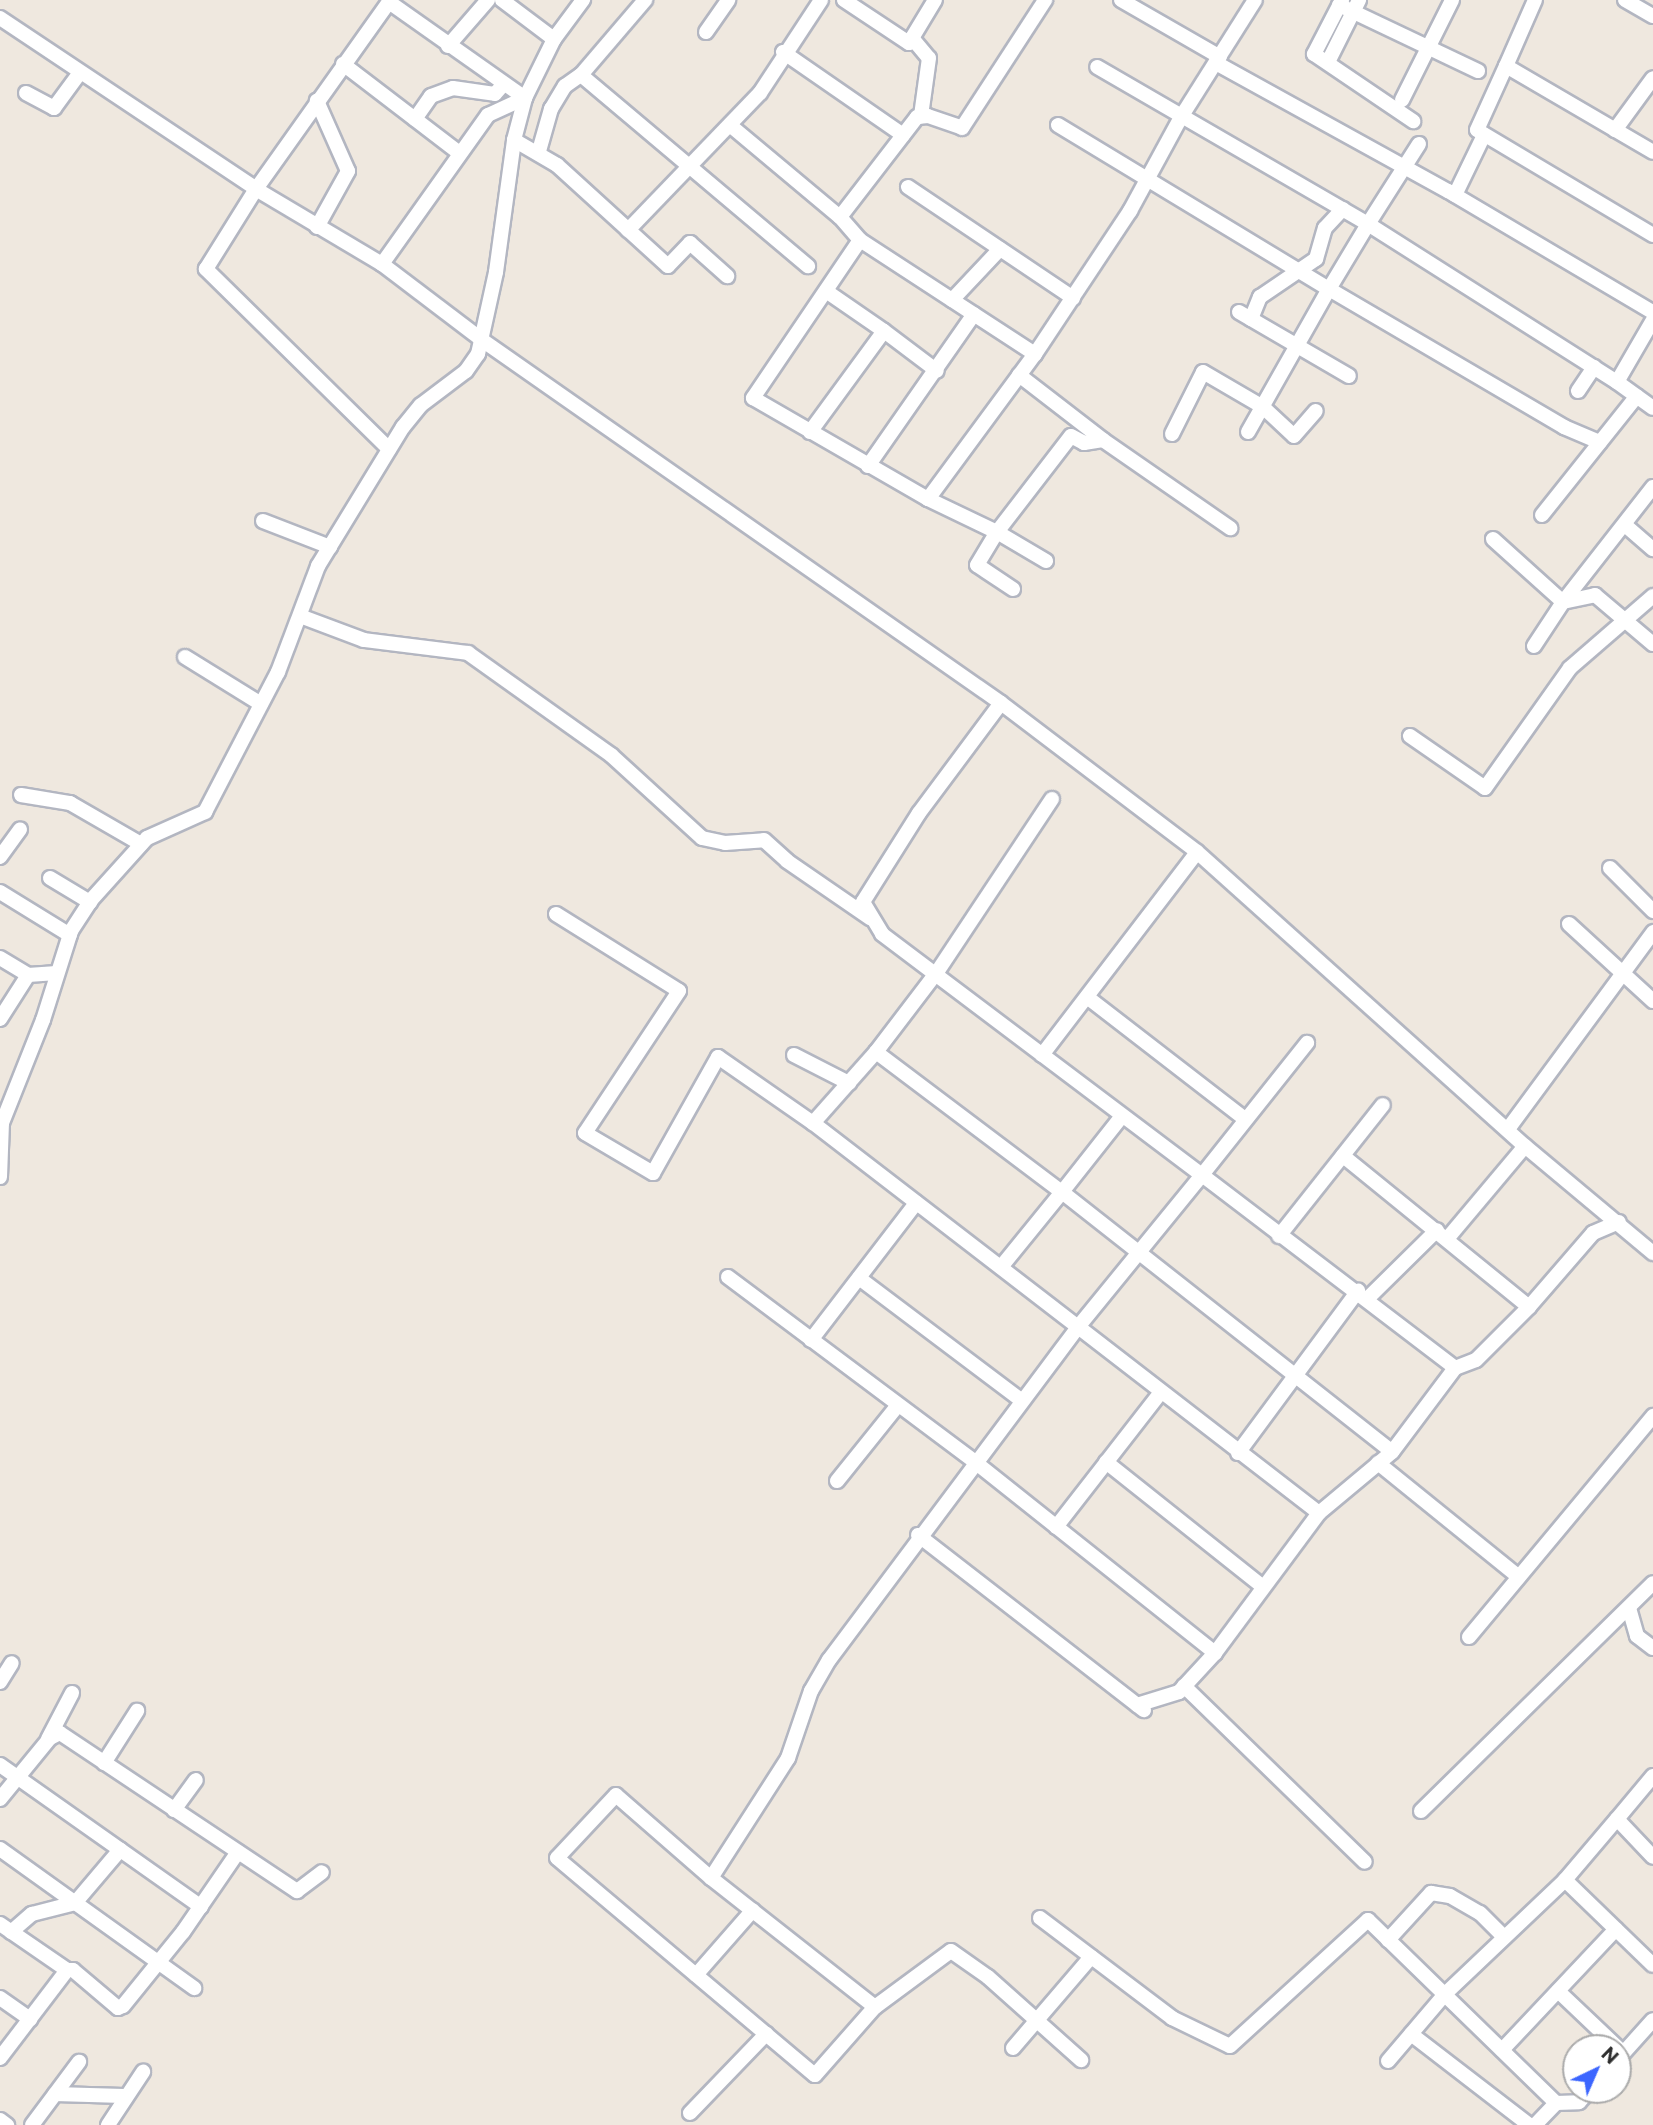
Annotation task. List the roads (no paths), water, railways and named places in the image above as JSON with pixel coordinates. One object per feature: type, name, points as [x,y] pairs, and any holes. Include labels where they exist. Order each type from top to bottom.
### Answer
[{"type":"street","points":[[448,46],[488,0]]},
{"type":"street","points":[[502,0],[554,39]]},
{"type":"street","points":[[0,1177],[1,1122],[70,935],[90,902],[141,844],[205,812],[261,704],[330,547],[389,449],[421,405],[466,371],[482,340],[496,272],[514,139],[525,98],[554,39],[583,0]]},
{"type":"street","points":[[539,150],[551,109],[565,86],[581,75],[645,0]]},
{"type":"street","points":[[706,32],[728,0]]},
{"type":"street","points":[[628,230],[760,93],[783,52],[821,0]]},
{"type":"street","points":[[844,0],[909,43],[935,0]]},
{"type":"street","points":[[921,116],[962,128],[1045,0]]},
{"type":"street","points":[[1121,0],[1218,60],[1653,312]]},
{"type":"street","points":[[928,499],[1073,298],[1147,181],[1181,117],[1255,0]]},
{"type":"street","points":[[1402,100],[1452,0]]},
{"type":"street","points":[[1535,0],[1477,130],[1653,235]]},
{"type":"street","points":[[1625,0],[1653,16]]},
{"type":"street","points":[[389,449],[206,269],[256,189],[389,2],[502,86],[525,98]]},
{"type":"street","points":[[1413,121],[1314,54],[1341,2],[1356,6],[1478,72]]},
{"type":"street","points":[[1329,60],[1356,6]]},
{"type":"street","points":[[0,18],[79,74],[256,189],[382,264],[482,340],[1001,703],[1197,852],[1525,1146],[1653,1253]]},
{"type":"street","points":[[840,217],[903,135],[921,116],[929,58],[912,38]]},
{"type":"street","points":[[783,52],[903,135]]},
{"type":"street","points":[[343,64],[458,152]]},
{"type":"street","points":[[1506,66],[1653,152]]},
{"type":"street","points":[[1097,67],[1368,224],[1594,367],[1653,408]]},
{"type":"street","points":[[26,93],[54,108],[79,74]]},
{"type":"street","points":[[581,75],[808,267]]},
{"type":"street","points":[[1615,130],[1653,78]]},
{"type":"street","points":[[415,119],[431,96],[453,88],[495,94],[502,86]]},
{"type":"street","points":[[382,264],[458,152],[488,115],[525,98]]},
{"type":"street","points":[[317,101],[348,171],[317,227]]},
{"type":"street","points":[[1058,125],[1296,270],[1564,427],[1601,442]]},
{"type":"street","points":[[731,126],[840,217],[860,240],[1035,354]]},
{"type":"street","points":[[1455,195],[1483,135]]},
{"type":"street","points":[[514,139],[539,150],[668,266],[690,243],[727,276]]},
{"type":"street","points":[[1248,432],[1329,289],[1419,144]]},
{"type":"street","points":[[908,187],[1073,298]]},
{"type":"street","points":[[1343,209],[1325,228],[1317,259],[1296,270],[1260,297],[1245,315],[1349,376]]},
{"type":"street","points":[[860,240],[753,398],[868,466],[928,499],[998,532],[1046,561]]},
{"type":"street","points":[[952,300],[1000,249]]},
{"type":"street","points":[[826,290],[937,371]]},
{"type":"street","points":[[868,466],[937,371],[974,314]]},
{"type":"street","points":[[1617,382],[1653,320]]},
{"type":"street","points":[[810,432],[884,331]]},
{"type":"street","points":[[1578,391],[1594,367]]},
{"type":"street","points":[[1172,434],[1203,372],[1263,407],[1294,436],[1316,411]]},
{"type":"street","points":[[1019,375],[1104,440],[1230,528]]},
{"type":"street","points":[[1542,515],[1637,396]]},
{"type":"street","points":[[1013,589],[977,565],[998,532],[1071,436],[1084,443],[1104,440]]},
{"type":"street","points":[[1534,646],[1563,602],[1653,487]]},
{"type":"street","points":[[262,521],[330,547]]},
{"type":"street","points":[[1625,525],[1653,549]]},
{"type":"street","points":[[1493,539],[1563,602]]},
{"type":"street","points":[[1563,602],[1594,595],[1653,645]]},
{"type":"street","points":[[1410,736],[1485,788],[1570,668],[1653,596]]},
{"type":"street","points":[[300,615],[364,640],[468,653],[611,755],[702,838],[725,843],[764,840],[787,861],[874,921]]},
{"type":"street","points":[[185,657],[261,704]]},
{"type":"street","points":[[1001,703],[919,813],[863,902],[882,934],[937,972],[1042,1055],[1279,1236],[1363,1295],[1455,1368]]},
{"type":"street","points":[[21,795],[70,803],[141,844]]},
{"type":"street","points":[[813,1124],[876,1052],[937,972],[1052,799]]},
{"type":"street","points":[[0,857],[20,829]]},
{"type":"street","points":[[1042,1055],[1197,852]]},
{"type":"street","points":[[1610,868],[1653,911]]},
{"type":"street","points":[[50,878],[90,902]]},
{"type":"street","points":[[0,892],[70,935]]},
{"type":"street","points":[[556,914],[679,991],[585,1133],[653,1173],[718,1057],[813,1124],[1319,1513]]},
{"type":"street","points":[[1569,924],[1653,1001]]},
{"type":"street","points":[[1508,1129],[1653,932]]},
{"type":"street","points":[[0,957],[28,975],[57,973]]},
{"type":"street","points":[[0,1019],[28,975]]},
{"type":"street","points":[[1087,997],[1245,1119]]},
{"type":"street","points":[[711,1878],[788,1758],[811,1691],[829,1660],[918,1535],[1078,1327],[1307,1043]]},
{"type":"street","points":[[876,1052],[1140,1252],[1392,1452]]},
{"type":"street","points":[[794,1055],[849,1083]]},
{"type":"street","points":[[1279,1236],[1383,1105]]},
{"type":"street","points":[[1001,1267],[1122,1116]]},
{"type":"street","points":[[1238,1453],[1297,1374],[1363,1295],[1442,1235],[1525,1146]]},
{"type":"street","points":[[1343,1156],[1529,1307]]},
{"type":"street","points":[[811,1340],[916,1203]]},
{"type":"street","points":[[918,1535],[1141,1708],[1184,1686],[1214,1653],[1319,1513],[1392,1452],[1455,1368],[1476,1360],[1529,1307],[1593,1233],[1619,1222]]},
{"type":"street","points":[[728,1278],[975,1462],[1214,1653]]},
{"type":"street","points":[[859,1278],[1022,1401]]},
{"type":"street","points":[[1056,1527],[1161,1392]]},
{"type":"street","points":[[838,1480],[898,1405]]},
{"type":"street","points":[[1469,1637],[1653,1416]]},
{"type":"street","points":[[1106,1462],[1263,1587]]},
{"type":"street","points":[[1378,1463],[1519,1577]]},
{"type":"street","points":[[1421,1811],[1653,1583]]},
{"type":"street","points":[[1629,1608],[1637,1636],[1653,1648]]},
{"type":"street","points":[[0,1682],[12,1663]]},
{"type":"street","points":[[1184,1686],[1365,1862]]},
{"type":"street","points":[[0,1799],[48,1739],[72,1693]]},
{"type":"street","points":[[104,1763],[136,1711]]},
{"type":"street","points":[[48,1739],[60,1733],[298,1891],[322,1872]]},
{"type":"street","points":[[0,1765],[201,1907]]},
{"type":"street","points":[[1388,2061],[1445,1994],[1565,1880],[1653,1776]]},
{"type":"street","points":[[174,1810],[196,1780]]},
{"type":"street","points":[[876,2007],[711,1878],[616,1795],[557,1858],[815,2075],[876,2007],[951,1951],[1038,2019],[1081,2060]]},
{"type":"street","points":[[1616,1819],[1653,1857]]},
{"type":"street","points":[[0,1849],[194,1989]]},
{"type":"street","points":[[120,1850],[75,1903],[32,1914],[6,1928],[67,1970],[73,1970],[121,2007],[201,1907],[238,1852]]},
{"type":"street","points":[[1565,1880],[1653,1965]]},
{"type":"street","points":[[1388,1940],[1431,1893],[1450,1896],[1480,1913],[1504,1937]]},
{"type":"street","points":[[696,1975],[753,1910]]},
{"type":"street","points":[[1040,1918],[1172,2018],[1230,2046],[1368,1920],[1556,2103]]},
{"type":"street","points":[[1502,2050],[1616,1929]]},
{"type":"street","points":[[1013,2048],[1091,1956]]},
{"type":"street","points":[[0,2058],[67,1970]]},
{"type":"street","points":[[1558,1991],[1601,2034]]},
{"type":"street","points":[[0,1998],[30,2019]]},
{"type":"street","points":[[1632,2040],[1653,2020]]},
{"type":"street","points":[[690,2113],[766,2034]]},
{"type":"street","points":[[1411,2034],[1529,2125]]},
{"type":"street","points":[[32,2125],[79,2062]]},
{"type":"street","points":[[108,2125],[124,2096],[143,2072]]},
{"type":"street","points":[[55,2094],[124,2096]]},
{"type":"street","points":[[1535,2125],[1556,2103],[1562,2103]]},
{"type":"street","points":[[0,2120],[7,2125]]}]
